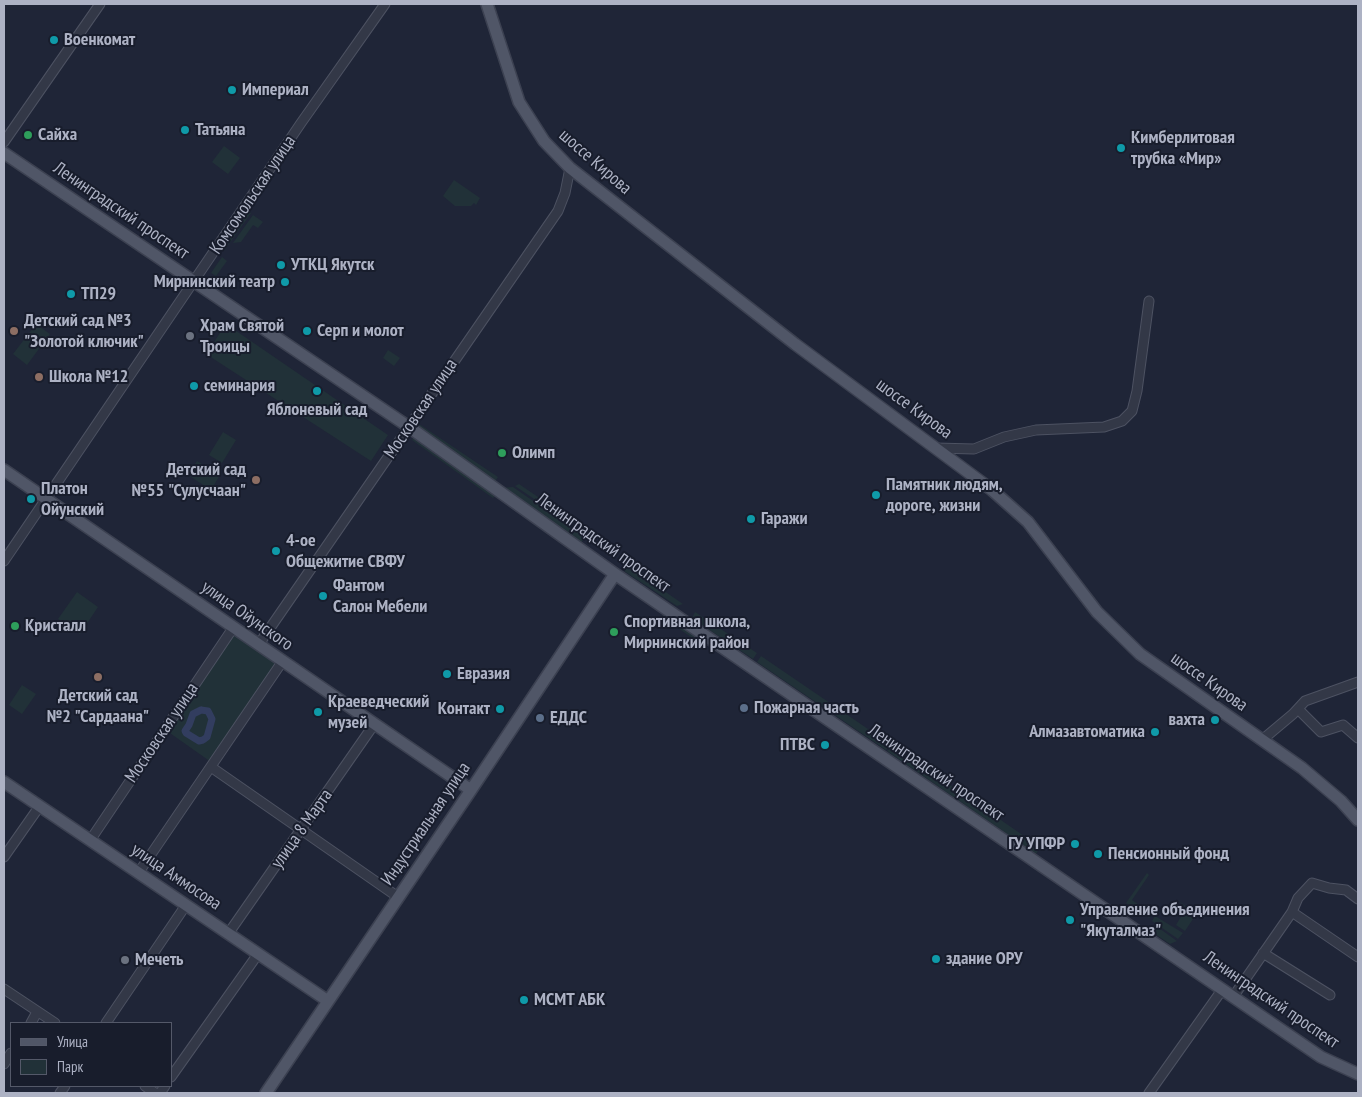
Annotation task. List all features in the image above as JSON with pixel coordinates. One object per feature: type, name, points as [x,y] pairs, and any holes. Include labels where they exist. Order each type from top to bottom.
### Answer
[{"type":"main road","name":"шоссе Кирова","points":[[487,4],[519,102],[544,141],[570,168],[795,344],[978,479],[1017,512],[1038,534],[1097,612],[1140,654],[1314,778],[1341,801],[1358,820]]},
{"type":"main road","name":"Ленинградский проспект","points":[[4,153],[409,427],[615,574],[1232,997],[1321,1057],[1358,1074]]},
{"type":"main road","name":"улица Ойунского","points":[[4,470],[471,790]]},
{"type":"main road","name":"Индустриальная улица","points":[[266,1093],[615,574]]},
{"type":"main road","name":"улица Аммосова","points":[[4,782],[328,1002]]},
{"type":"street","points":[[4,142],[100,4]]},
{"type":"street","name":"Комсомольская улица","points":[[4,561],[301,124],[385,4]]},
{"type":"street","name":"Московская улица","points":[[259,644],[558,211],[565,193],[570,168]]},
{"type":"street","points":[[936,448],[974,449],[1004,437],[1036,430],[1104,427],[1122,421],[1132,411],[1137,391],[1149,301]]},
{"type":"street","name":"Московская улица","points":[[90,839],[233,628]]},
{"type":"street","points":[[139,872],[282,662]]},
{"type":"street","points":[[1262,740],[1305,701],[1358,682]]},
{"type":"street","points":[[1298,709],[1321,732],[1343,725],[1358,738]]},
{"type":"street","name":"улица 8 Марта","points":[[228,934],[375,723]]},
{"type":"street","points":[[211,767],[398,897]]},
{"type":"street","points":[[4,857],[39,807]]},
{"type":"street","points":[[1232,997],[1292,912],[1298,898],[1312,883],[1346,890],[1358,899]]},
{"type":"street","points":[[107,1022],[186,905]]},
{"type":"street","points":[[1292,912],[1358,957]]},
{"type":"street","points":[[1264,953],[1330,995]]},
{"type":"street","points":[[172,1076],[258,954]]},
{"type":"street","points":[[4,989],[53,1022]]},
{"type":"street","points":[[1149,1093],[1222,990]]},
{"type":"street","points":[[31,1022],[37,1012]]},
{"type":"green space","points":[[224,146],[240,158],[228,174],[212,162]]},
{"type":"green space","points":[[454,180],[480,198],[476,205],[474,203],[471,206],[455,206],[443,196]]},
{"type":"green space","points":[[248,212],[251,213],[224,251],[222,249]]},
{"type":"green space","points":[[253,215],[263,222],[258,228],[253,225],[241,242],[233,243]]},
{"type":"green space","points":[[222,257],[227,261],[216,276],[211,273]]},
{"type":"green space","points":[[36,324],[50,334],[27,365],[13,354]]},
{"type":"green space","points":[[226,324],[388,435],[371,461],[206,354]]},
{"type":"green space","points":[[388,350],[400,358],[394,366],[383,358]]},
{"type":"green space","points":[[419,424],[498,477],[494,483],[420,431]]},
{"type":"green space","points":[[223,432],[236,440],[222,463],[209,455]]},
{"type":"green space","points":[[414,437],[496,495],[493,498],[412,440]]},
{"type":"green space","points":[[197,461],[220,475],[211,490],[188,475]]},
{"type":"green space","points":[[519,484],[589,532],[587,535],[515,486]]},
{"type":"green space","points":[[513,487],[585,537],[581,543],[500,488]]},
{"type":"green space","points":[[628,566],[683,604],[677,606],[624,571]]},
{"type":"green space","points":[[77,592],[98,607],[80,634],[58,619]]},
{"type":"green space","points":[[695,612],[757,653],[753,659],[696,621],[693,616]]},
{"type":"green space","points":[[667,614],[702,638],[701,644],[661,616]]},
{"type":"green space","points":[[233,634],[278,665],[211,762],[167,731]]},
{"type":"green space","points":[[761,656],[890,744],[886,750],[757,662]]},
{"type":"green space","points":[[22,685],[36,694],[22,714],[9,705]]},
{"type":"green space","points":[[892,745],[1040,847],[1036,854],[887,751]]},
{"type":"green space","points":[[1147,873],[1149,875],[1132,900],[1152,914],[1149,918],[1126,903]]},
{"type":"green space","points":[[1179,901],[1194,912],[1195,916],[1185,931],[1176,925],[1186,908]]},
{"type":"green space","points":[[1155,916],[1183,933],[1178,939],[1152,921]]},
{"type":"green space","points":[[1156,926],[1177,941],[1170,944],[1155,934]]},
{"type":"waterway","points":[[201,710],[208,711],[212,719],[207,737],[199,741],[185,731],[193,714],[201,710]]},
{"type":"place","name":"Военкомат","points":[[54,40]]},
{"type":"place","name":"Империал","points":[[232,90]]},
{"type":"place","name":"Татьяна","points":[[185,130]]},
{"type":"place","name":"Сайха","points":[[28,135]]},
{"type":"place","name":"Кимберлитовая трубка «Мир»","points":[[1121,148]]},
{"type":"place","name":"УТКЦ Якутск","points":[[281,265]]},
{"type":"place","name":"Мирнинский театр","points":[[285,282]]},
{"type":"place","name":"ТП29","points":[[71,294]]},
{"type":"place","name":"Детский сад №3 \"Золотой ключик\"","points":[[14,331]]},
{"type":"place","name":"Серп и молот","points":[[307,331]]},
{"type":"place","name":"Храм Святой Троицы","points":[[190,336]]},
{"type":"place","name":"Школа №12","points":[[39,377]]},
{"type":"place","name":"семинария","points":[[194,386]]},
{"type":"place","name":"Яблоневый сад","points":[[317,391]]},
{"type":"place","name":"Олимп","points":[[502,453]]},
{"type":"place","name":"Детский сад №55 \"Сулусчаан\"","points":[[256,480]]},
{"type":"place","name":"Памятник людям, дороге, жизни","points":[[876,495]]},
{"type":"place","name":"Платон Ойунский","points":[[31,499]]},
{"type":"place","name":"Гаражи","points":[[751,519]]},
{"type":"place","name":"4-ое Общежитие СВФУ","points":[[276,551]]},
{"type":"place","name":"Фантом Салон Мебели","points":[[323,596]]},
{"type":"place","name":"Кристалл","points":[[15,626]]},
{"type":"place","name":"Спортивная школа, Мирнинский район","points":[[614,632]]},
{"type":"place","name":"Евразия","points":[[447,674]]},
{"type":"place","name":"Детский сад №2 \"Сардаана\"","points":[[98,677]]},
{"type":"place","name":"Пожарная часть","points":[[744,708]]},
{"type":"place","name":"Контакт","points":[[500,709]]},
{"type":"place","name":"Краеведческий музей","points":[[318,712]]},
{"type":"place","name":"ЕДДС","points":[[540,718]]},
{"type":"place","name":"вахта","points":[[1215,720]]},
{"type":"place","name":"Алмазавтоматика","points":[[1155,732]]},
{"type":"place","name":"ПТВС","points":[[825,745]]},
{"type":"place","name":"ГУ УПФР","points":[[1075,844]]},
{"type":"place","name":"Пенсионный фонд","points":[[1098,854]]},
{"type":"place","name":"Управление объединения \"Якуталмаз\"","points":[[1070,920]]},
{"type":"place","name":"здание ОРУ","points":[[936,959]]},
{"type":"place","name":"Мечеть","points":[[125,960]]},
{"type":"place","name":"МСМТ АБК","points":[[524,1000]]}]
